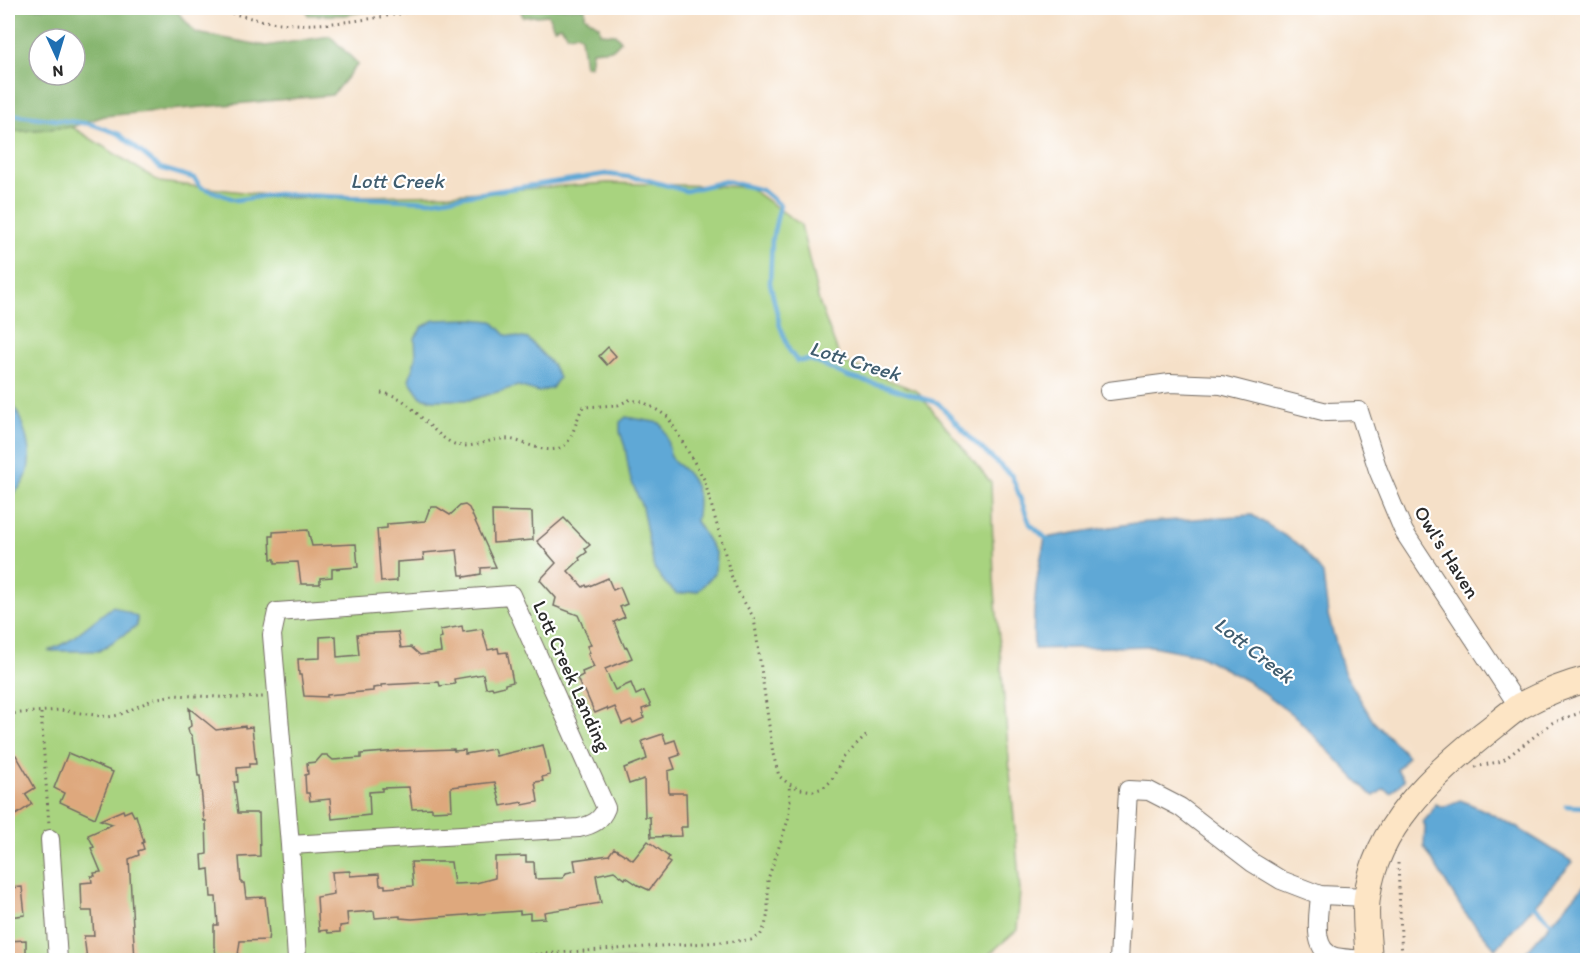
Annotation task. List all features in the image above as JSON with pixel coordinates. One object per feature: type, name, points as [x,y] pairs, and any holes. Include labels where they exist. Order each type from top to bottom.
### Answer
[{"type":"street","name":"Owl's Haven","points":[[1109,391],[1170,383],[1221,385],[1327,412],[1359,411],[1378,470],[1404,532],[1519,707]]},
{"type":"street","name":"Lott Creek Landing","points":[[290,845],[579,828],[597,822],[603,816],[606,808],[511,595],[277,612],[272,635],[290,845],[297,960]]},
{"type":"street","points":[[1320,895],[1319,942],[1324,952],[1334,957],[1369,960],[1367,897],[1376,866],[1393,848],[1412,802],[1458,766],[1519,707],[1563,685],[1587,679]]},
{"type":"street","points":[[1119,960],[1128,830],[1128,790],[1149,791],[1180,807],[1253,863],[1281,880],[1320,895],[1367,897]]},
{"type":"street","points":[[50,839],[58,960]]},
{"type":"path","points":[[222,8],[227,12],[262,21],[316,24],[430,8]]},
{"type":"path","points":[[381,393],[401,399],[450,442],[469,447],[493,439],[508,439],[539,448],[554,449],[565,446],[573,435],[577,418],[583,407],[595,405],[618,405],[629,400],[643,402],[668,417],[704,479],[731,575],[738,592],[754,618],[779,776],[800,789],[823,788],[831,781],[843,758],[867,735]]},
{"type":"path","points":[[8,714],[60,710],[108,717],[119,715],[154,699],[173,695],[240,698],[277,696]]},
{"type":"path","points":[[1458,766],[1502,761],[1552,723],[1587,710]]},
{"type":"path","points":[[42,713],[50,839]]},
{"type":"path","points":[[451,960],[751,940],[760,936],[768,913],[768,879],[788,820],[789,784]]},
{"type":"path","points":[[1393,848],[1402,960]]},
{"type":"green space","points":[[8,8],[174,8],[196,33],[266,46],[330,36],[358,64],[332,95],[104,116],[72,127],[8,132]]},
{"type":"green space","points":[[306,8],[383,8],[345,15],[308,15]]},
{"type":"green space","points":[[520,8],[585,8],[585,16],[599,26],[600,33],[615,34],[621,41],[613,49],[592,51],[590,66],[585,66],[581,37],[577,34],[568,35],[561,26],[554,28],[548,15],[523,17]]},
{"type":"green space","points":[[72,127],[160,182],[291,198],[450,194],[608,183],[748,187],[801,225],[819,302],[841,361],[917,391],[991,483],[994,579],[1020,891],[1017,930],[986,957],[968,960],[8,960],[8,132]]},
{"type":"water","points":[[434,320],[492,321],[506,335],[528,339],[552,364],[559,378],[552,388],[539,392],[518,386],[470,400],[433,400],[421,397],[409,380],[416,357],[415,338],[422,327]]},
{"type":"water","points":[[8,400],[16,409],[27,438],[29,466],[23,483],[8,497]]},
{"type":"water","points":[[626,417],[660,423],[665,432],[672,459],[688,475],[695,487],[698,499],[696,521],[716,554],[715,573],[698,591],[677,594],[654,568],[642,507],[630,477],[620,432],[620,422]]},
{"type":"water","points":[[1252,515],[1301,546],[1323,574],[1328,615],[1344,672],[1373,721],[1408,756],[1397,770],[1404,780],[1391,793],[1384,789],[1374,796],[1368,792],[1297,718],[1247,681],[1199,655],[1152,646],[1034,649],[1035,593],[1045,538],[1135,523]]},
{"type":"water","points":[[113,606],[137,617],[137,626],[99,651],[48,651],[67,642]]},
{"type":"water","points":[[1460,800],[1504,820],[1573,862],[1496,949],[1464,912],[1424,847],[1425,826],[1423,822],[1435,804],[1443,807]]},
{"type":"water","points":[[1587,882],[1587,960],[1519,960]]},
{"type":"building","points":[[608,347],[616,356],[607,365],[599,356]]},
{"type":"building","points":[[465,505],[469,508],[496,567],[481,568],[481,574],[464,577],[460,575],[457,550],[423,553],[424,560],[397,562],[397,581],[381,582],[377,529],[387,528],[387,524],[425,521],[432,507],[437,507],[450,515],[460,506]]},
{"type":"building","points":[[492,511],[532,512],[533,540],[493,543]]},
{"type":"building","points":[[564,518],[590,545],[585,549],[587,552],[568,571],[583,587],[608,578],[613,590],[620,587],[627,604],[620,607],[625,617],[614,622],[632,658],[605,669],[615,690],[631,683],[636,695],[644,691],[651,706],[642,709],[644,718],[633,723],[631,720],[622,724],[615,707],[595,713],[577,678],[583,675],[582,672],[594,667],[588,654],[590,653],[587,646],[591,645],[578,615],[554,606],[556,598],[540,580],[556,563],[537,541]]},
{"type":"building","points":[[308,530],[312,546],[356,544],[358,567],[332,569],[332,577],[320,578],[320,584],[301,584],[298,562],[275,563],[275,559],[271,559],[270,536],[273,536],[273,532]]},
{"type":"building","points":[[462,626],[463,632],[482,629],[488,650],[498,648],[499,653],[507,652],[513,682],[493,689],[492,687],[486,688],[483,674],[454,679],[455,684],[440,686],[439,682],[381,685],[381,687],[373,688],[373,691],[327,695],[327,697],[304,696],[298,659],[320,658],[320,637],[336,636],[337,657],[359,655],[357,634],[398,632],[401,648],[411,647],[420,655],[441,652],[440,630]]},
{"type":"building","points":[[189,708],[216,730],[252,727],[256,764],[237,768],[238,782],[234,782],[238,813],[259,813],[260,856],[239,857],[241,883],[244,883],[246,898],[265,897],[269,933],[268,940],[240,941],[238,955],[216,957],[214,947],[214,925],[218,925],[216,897],[211,897],[209,869],[203,870],[202,855],[207,854],[206,821],[204,821],[195,746],[188,728],[191,726]]},
{"type":"building","points":[[663,734],[666,743],[675,740],[680,755],[671,758],[675,769],[668,771],[669,793],[686,793],[687,827],[681,827],[682,836],[651,837],[650,817],[645,817],[644,779],[629,784],[624,768],[647,759],[642,741]]},
{"type":"building","points":[[543,745],[550,775],[542,777],[543,781],[535,782],[538,802],[501,806],[495,782],[451,787],[452,810],[432,811],[432,808],[412,809],[409,787],[382,788],[382,791],[369,792],[370,815],[332,819],[330,799],[310,801],[309,793],[306,793],[307,763],[316,762],[322,755],[327,755],[333,760],[361,758],[361,754],[399,751],[454,749],[454,751],[465,750],[465,754],[494,749],[496,756]]},
{"type":"building","points":[[68,753],[113,772],[95,818],[60,802],[64,793],[54,788]]},
{"type":"building","points":[[16,755],[35,788],[25,794],[32,804],[8,820],[8,760]]},
{"type":"building","points":[[123,810],[124,813],[131,810],[134,816],[136,815],[144,842],[142,843],[144,849],[138,851],[139,855],[129,859],[135,960],[87,960],[84,936],[94,936],[92,911],[82,911],[81,883],[92,882],[91,876],[101,872],[88,835],[113,824],[100,820]]},
{"type":"building","points":[[648,841],[669,857],[667,861],[670,863],[649,890],[614,871],[596,875],[601,903],[544,912],[545,918],[530,919],[530,913],[520,914],[520,911],[412,919],[400,918],[400,916],[375,918],[374,911],[347,913],[348,925],[340,926],[340,932],[319,931],[317,897],[334,894],[332,872],[350,871],[350,876],[379,874],[380,885],[385,885],[385,888],[413,886],[411,862],[451,862],[454,884],[476,883],[495,878],[495,857],[526,856],[526,862],[534,862],[535,879],[563,878],[566,873],[576,871],[574,860],[609,855],[614,848],[633,860]]},
{"type":"building","points":[[22,887],[25,915],[8,917],[8,888]]},
{"type":"building","points":[[26,940],[26,960],[8,960],[8,941]]},
{"type":"waterway","name":"Lott Creek","points":[[8,114],[91,124],[119,134],[160,168],[194,178],[201,187],[236,200],[278,194],[431,201],[606,174],[644,179],[686,191],[726,181],[762,190],[780,205],[772,240],[770,283],[780,326],[790,352],[797,361],[811,360],[849,377],[938,403],[972,440],[1012,476],[1030,524],[1048,540]]},
{"type":"waterway","name":"Lott Creek","points":[[1566,806],[1585,807],[1588,805]]},
{"type":"waterway","points":[[1531,903],[1555,926]]}]
